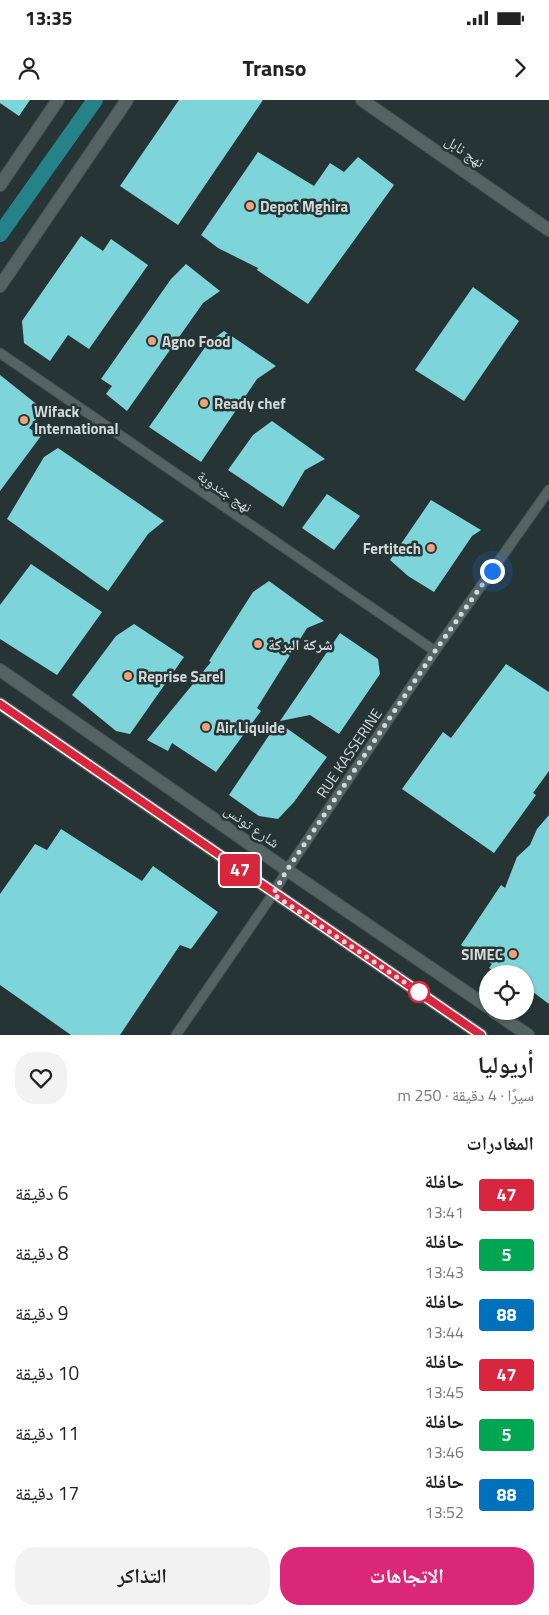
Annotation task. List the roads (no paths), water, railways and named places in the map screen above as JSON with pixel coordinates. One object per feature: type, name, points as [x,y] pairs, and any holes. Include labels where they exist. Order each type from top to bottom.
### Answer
[{"type":"street","points":[[0,185],[58,100]]},
{"type":"street","points":[[0,286],[127,100]]},
{"type":"street","name":"نهج نابل","points":[[362,100],[549,230]]},
{"type":"street","name":"شارع تونس","points":[[0,670],[479,1001]]},
{"type":"street","points":[[0,704],[273,894],[481,1035]]},
{"type":"street","points":[[507,1020],[528,1035]]},
{"type":"lane","name":"نهج جندوبة","points":[[0,354],[435,651]]},
{"type":"lane","name":"RUE KASSERINE","points":[[176,1035],[273,894],[287,870],[435,651],[549,490]]},
{"type":"waterway","points":[[0,234],[95,100]]},
{"type":"place","name":"Depot Mghira","points":[[250,206]]},
{"type":"place","name":"Agno Food","points":[[152,341]]},
{"type":"place","name":"Ready chef","points":[[204,403]]},
{"type":"place","name":"Wifack International","points":[[24,420]]},
{"type":"place","name":"Fertitech","points":[[431,548]]},
{"type":"place","name":"شركة البركة","points":[[258,644]]},
{"type":"place","name":"Reprise Sarel","points":[[128,676]]},
{"type":"place","name":"Air Liquide","points":[[206,727]]},
{"type":"place","name":"SIMEC","points":[[513,954]]}]
